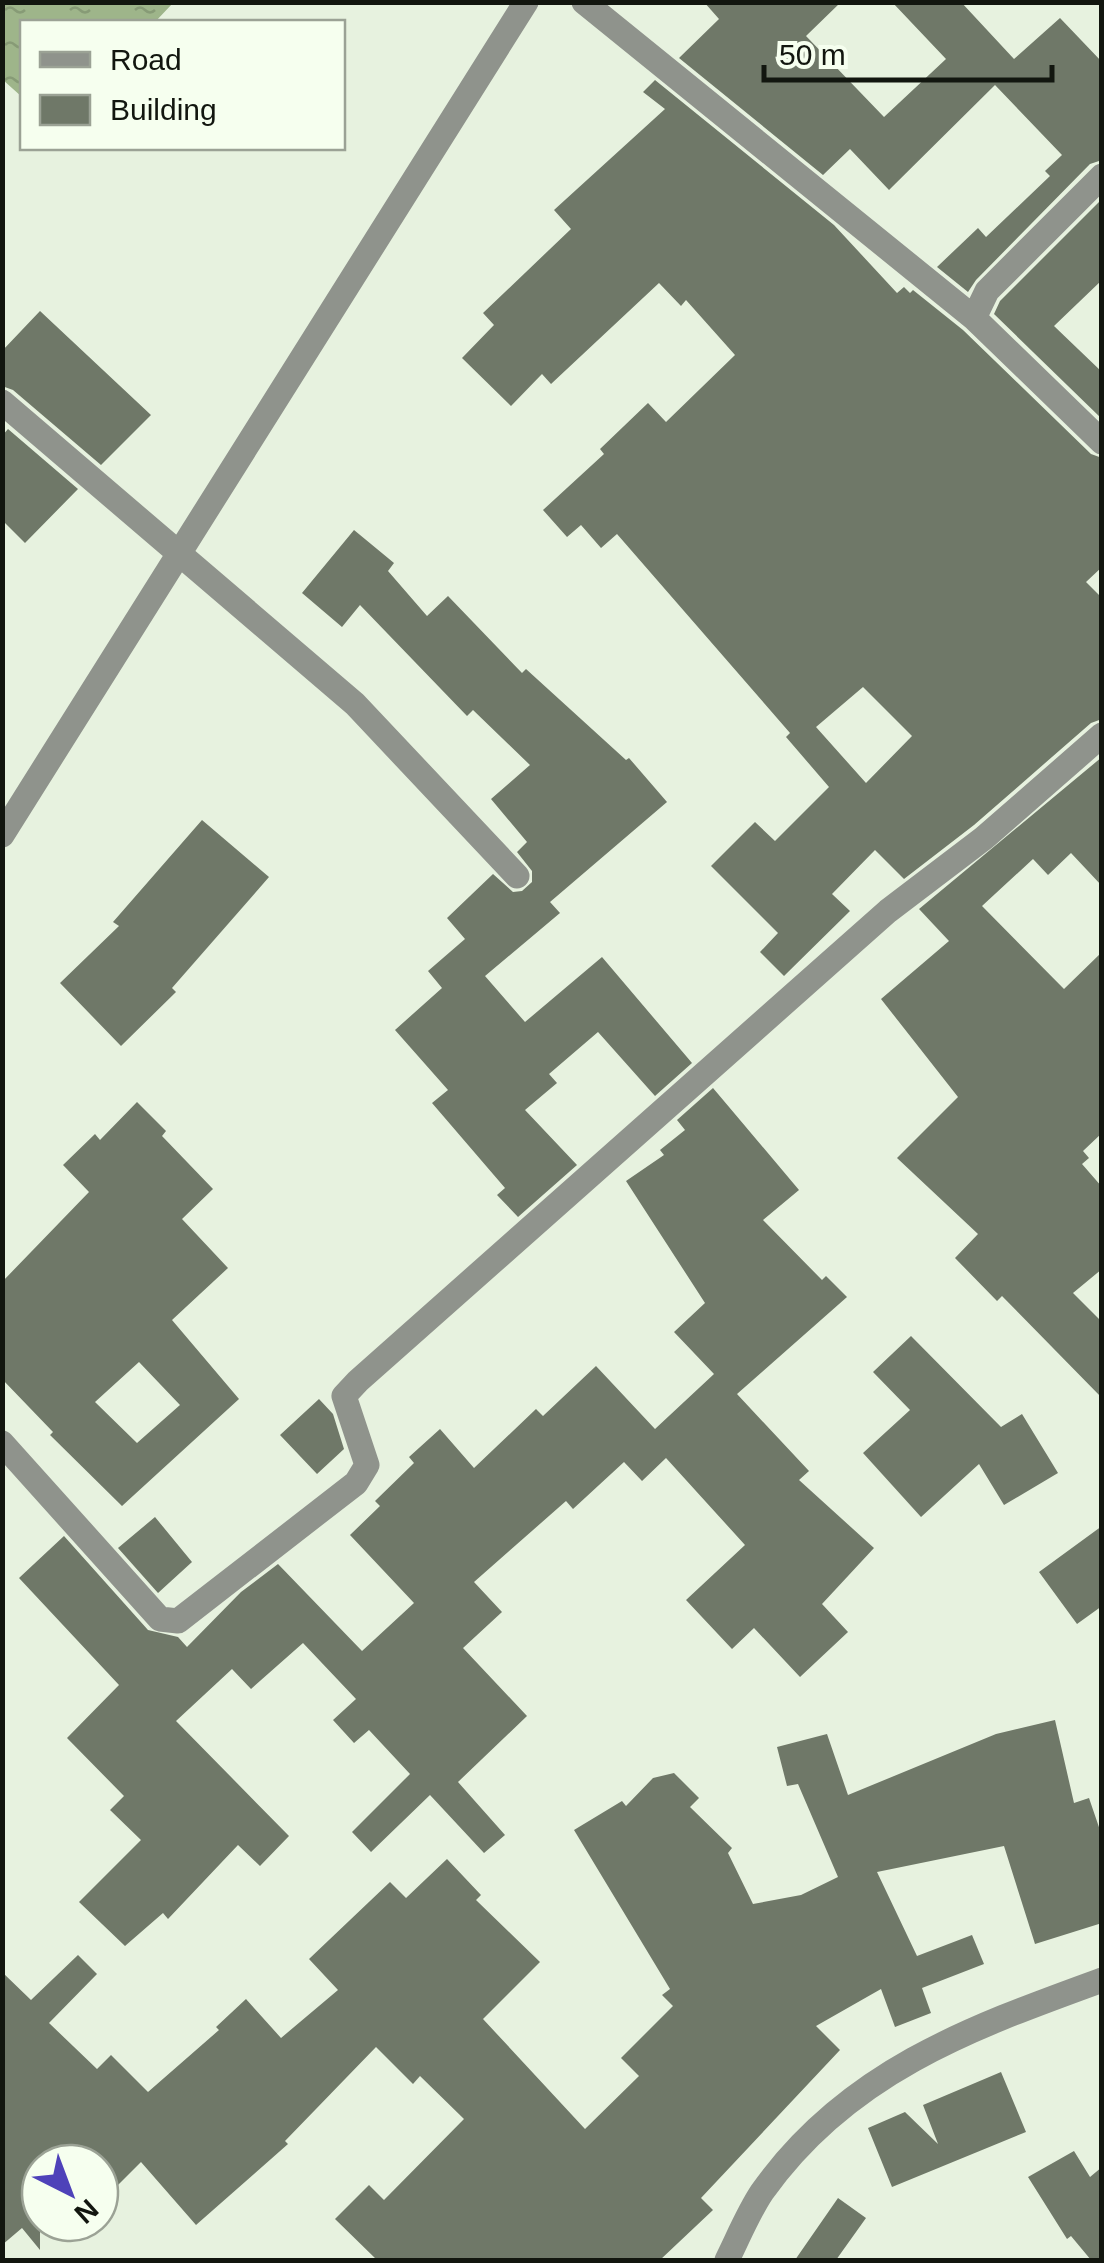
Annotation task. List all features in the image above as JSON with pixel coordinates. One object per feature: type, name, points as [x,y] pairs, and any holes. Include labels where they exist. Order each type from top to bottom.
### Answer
[{"type":"street","points":[[2,835],[526,2]]},
{"type":"street","points":[[584,2],[974,318],[1102,442]]},
{"type":"street","points":[[974,318],[987,292],[1102,176]]},
{"type":"street","points":[[2,402],[355,704],[516,876]]},
{"type":"street","points":[[2,1443],[160,1619],[178,1621],[356,1483],[366,1466],[344,1396],[358,1381],[888,911],[984,838],[1102,735]]},
{"type":"street","points":[[727,2260],[762,2194],[806,2141],[863,2088],[959,2032],[1102,1980]]},
{"type":"water","points":[[3,2],[173,2],[157,20],[20,20],[20,95],[3,80]]},
{"type":"building","points":[[704,2],[841,2],[806,36],[884,117],[946,59],[892,2],[961,2],[1014,59],[1060,18],[1102,62],[1102,160],[1090,164],[968,292],[937,267],[978,228],[986,237],[1050,176],[1045,171],[1062,155],[995,85],[889,190],[850,149],[823,175],[679,58],[719,19]]},
{"type":"building","points":[[655,80],[834,225],[897,293],[904,287],[910,293],[913,290],[963,330],[1091,454],[1102,458],[1102,567],[1086,582],[1102,598],[1102,719],[1091,723],[974,825],[904,879],[875,850],[832,894],[850,911],[784,976],[760,952],[778,933],[711,866],[755,822],[775,841],[829,787],[786,737],[790,733],[617,534],[601,548],[581,525],[567,537],[543,510],[604,454],[600,449],[648,403],[666,422],[735,355],[686,300],[681,306],[659,283],[551,384],[542,374],[511,406],[462,358],[494,325],[483,313],[571,229],[554,210],[665,109],[643,92]],"holes":[[[863,687],[912,736],[866,783],[816,727]]]},
{"type":"building","points":[[1102,199],[1102,280],[1054,326],[1102,372],[1102,419],[994,314],[1000,301]]},
{"type":"building","points":[[40,311],[151,415],[101,465],[13,390],[2,386],[2,351]]},
{"type":"building","points":[[8,429],[78,489],[25,543],[2,520],[2,436]]},
{"type":"building","points":[[354,530],[394,563],[388,571],[427,616],[448,596],[522,673],[526,669],[626,760],[629,758],[667,802],[550,902],[560,913],[485,976],[525,1022],[602,957],[692,1063],[655,1096],[598,1032],[549,1074],[557,1083],[525,1110],[577,1165],[518,1217],[497,1195],[505,1188],[432,1103],[448,1090],[395,1030],[442,988],[428,971],[465,939],[447,918],[493,874],[513,892],[522,891],[532,882],[532,871],[517,852],[527,842],[491,799],[530,765],[473,710],[467,716],[360,605],[342,627],[302,593]]},
{"type":"building","points":[[1102,757],[1102,886],[1071,853],[1048,875],[1033,859],[982,906],[1064,989],[1102,952],[1102,1133],[1083,1151],[1089,1158],[1082,1164],[1102,1187],[1102,1269],[1073,1293],[1102,1322],[1102,1398],[1002,1296],[997,1301],[955,1258],[978,1234],[897,1158],[958,1097],[881,999],[949,941],[919,909]]},
{"type":"building","points":[[202,820],[269,877],[172,988],[176,992],[121,1046],[60,983],[119,926],[113,922]]},
{"type":"building","points":[[713,1088],[799,1190],[763,1220],[822,1280],[826,1276],[847,1297],[737,1394],[809,1471],[799,1480],[874,1548],[822,1604],[848,1632],[800,1677],[754,1628],[732,1649],[686,1600],[745,1545],[666,1458],[642,1481],[624,1462],[573,1509],[566,1501],[474,1582],[502,1612],[463,1648],[527,1716],[458,1782],[505,1835],[484,1853],[430,1795],[371,1852],[352,1832],[410,1774],[369,1730],[354,1743],[333,1720],[356,1699],[303,1643],[251,1689],[232,1669],[176,1721],[289,1836],[260,1866],[238,1845],[168,1919],[163,1913],[125,1946],[79,1902],[141,1840],[110,1810],[124,1796],[67,1738],[119,1685],[19,1578],[64,1536],[148,1630],[178,1637],[187,1647],[241,1592],[278,1564],[362,1651],[414,1603],[350,1535],[380,1506],[375,1501],[414,1463],[409,1457],[440,1429],[474,1468],[536,1409],[543,1416],[596,1366],[655,1429],[714,1374],[674,1332],[705,1303],[626,1181],[664,1155],[660,1150],[685,1130],[677,1120]]},
{"type":"building","points":[[137,1102],[166,1131],[162,1136],[213,1189],[182,1219],[228,1268],[172,1320],[239,1399],[122,1506],[50,1435],[53,1432],[2,1379],[2,1282],[89,1192],[63,1165],[95,1134],[100,1140]],"holes":[[[139,1362],[180,1405],[137,1443],[95,1402]]]},
{"type":"building","points":[[911,1336],[1001,1427],[1022,1414],[1058,1473],[1004,1505],[979,1464],[921,1517],[863,1453],[910,1410],[873,1372]]},
{"type":"building","points":[[319,1399],[333,1414],[344,1449],[317,1474],[280,1435]]},
{"type":"building","points":[[155,1517],[192,1562],[158,1593],[118,1548]]},
{"type":"building","points":[[1102,1526],[1102,1606],[1077,1624],[1039,1572]]},
{"type":"building","points":[[1055,1720],[1074,1803],[1089,1798],[1102,1836],[1102,1923],[1035,1944],[1004,1846],[877,1872],[917,1956],[972,1935],[984,1964],[922,1988],[931,2013],[895,2027],[881,1989],[816,2026],[840,2050],[701,2198],[713,2210],[660,2260],[377,2260],[335,2219],[369,2185],[384,2200],[464,2119],[420,2076],[413,2084],[376,2047],[285,2141],[288,2144],[196,2225],[141,2162],[120,2183],[120,2143],[20,2143],[20,2230],[2,2245],[2,1972],[31,2000],[78,1955],[97,1974],[49,2023],[97,2069],[111,2055],[148,2092],[219,2030],[216,2027],[246,1999],[281,2038],[338,1990],[309,1959],[390,1882],[406,1898],[447,1859],[481,1895],[476,1900],[540,1962],[483,2019],[585,2129],[639,2076],[621,2058],[673,2006],[662,1995],[670,1989],[574,1830],[622,1801],[626,1806],[653,1778],[674,1773],[699,1798],[690,1807],[732,1848],[728,1853],[753,1904],[801,1895],[838,1877],[798,1784],[787,1786],[777,1747],[827,1734],[848,1795],[996,1734]]},
{"type":"building","points":[[1001,2072],[1026,2132],[892,2187],[868,2128],[905,2112],[938,2144],[923,2105]]},
{"type":"building","points":[[1074,2151],[1090,2177],[1102,2167],[1102,2260],[1091,2260],[1071,2236],[1067,2239],[1028,2177]]},
{"type":"building","points":[[838,2198],[866,2218],[836,2260],[795,2260]]}]
